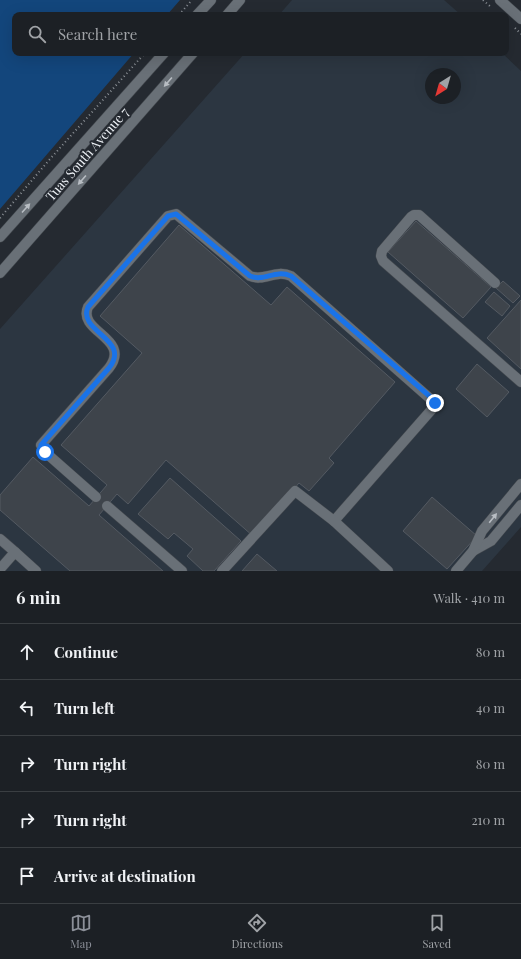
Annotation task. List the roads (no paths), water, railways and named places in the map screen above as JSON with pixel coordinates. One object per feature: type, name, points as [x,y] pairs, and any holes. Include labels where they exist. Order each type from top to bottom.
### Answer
[{"type":"street","points":[[200,12],[211,0]]},
{"type":"street","points":[[230,12],[240,0]]},
{"type":"street","points":[[500,0],[521,19]]},
{"type":"street","name":"Tuas South Avenue 7","points":[[0,237],[161,56]]},
{"type":"street","name":"Tuas South Avenue 7","points":[[0,273],[190,56]]},
{"type":"street","points":[[96,497],[45,452],[41,445],[109,368],[114,358],[115,352],[112,344],[88,320],[86,312],[88,307],[168,216],[176,214],[250,276],[258,278],[281,273],[291,276],[434,400],[435,403],[433,408],[334,521]]},
{"type":"street","points":[[495,283],[419,215],[414,215],[411,217],[382,251],[381,256],[383,261],[521,382]]},
{"type":"street","points":[[456,571],[473,551],[482,531],[521,484]]},
{"type":"street","points":[[222,571],[295,491],[334,521],[388,571]]},
{"type":"street","points":[[473,551],[491,541],[521,505]]},
{"type":"street","points":[[107,506],[182,571]]},
{"type":"street","points":[[0,539],[36,571]]},
{"type":"street","points":[[0,570],[15,552]]}]
